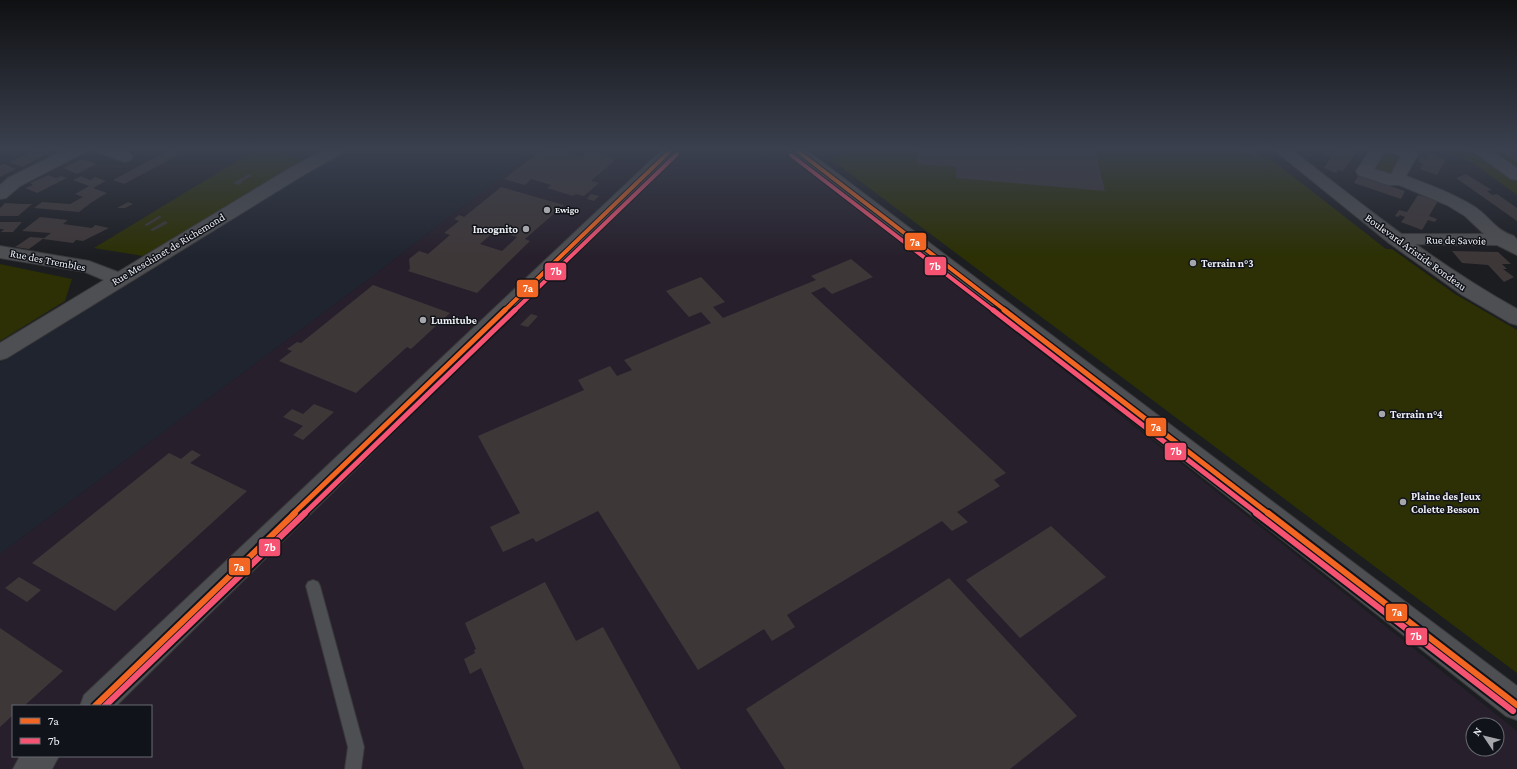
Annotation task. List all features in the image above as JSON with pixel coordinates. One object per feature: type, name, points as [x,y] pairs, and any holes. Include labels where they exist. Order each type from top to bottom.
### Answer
[{"type":"street","points":[[0,194],[11,185]]},
{"type":"street","name":"Rue Meschinet de Richemond","points":[[0,353],[118,279],[275,185]]},
{"type":"street","points":[[96,705],[635,185]]},
{"type":"street","points":[[842,185],[1517,705]]},
{"type":"street","name":"Boulevard Aristide Rondeau","points":[[1326,185],[1395,239],[1469,291],[1517,318]]},
{"type":"street","points":[[1414,185],[1453,201],[1471,212],[1509,240],[1517,249]]},
{"type":"street","name":"Rue de Savoie","points":[[1395,239],[1509,240]]},
{"type":"street","name":"Rue des Trembles","points":[[0,252],[89,267],[118,279]]},
{"type":"street","points":[[29,769],[42,757]]},
{"type":"lane","points":[[313,586],[356,747],[353,769]]},
{"type":"shaded area","points":[[285,185],[491,185],[373,276],[0,554],[0,362]]},
{"type":"shaded area","points":[[491,185],[831,185],[1499,717],[1465,717],[1465,757],[1505,757],[1505,721],[1517,731],[1517,769],[0,769],[0,554],[373,276]]},
{"type":"green space","points":[[198,185],[272,185],[143,256],[94,248]]},
{"type":"green space","name":"Plaine des Jeux Colette Besson","points":[[865,185],[1304,185],[1386,249],[1392,249],[1455,294],[1517,330],[1517,673]]},
{"type":"green space","points":[[1503,185],[1517,185],[1517,195]]},
{"type":"green space","points":[[0,264],[72,279],[65,301],[0,341]]},
{"type":"building","points":[[33,185],[53,185],[37,193],[25,188]]},
{"type":"building","points":[[86,185],[99,185],[93,188],[107,193],[79,212],[34,208],[42,202],[70,204],[83,197],[75,194],[89,186]]},
{"type":"building","points":[[551,185],[597,185],[584,196],[576,194],[573,196],[547,188]]},
{"type":"building","points":[[1035,185],[1104,185],[1105,191]]},
{"type":"building","points":[[1360,185],[1387,185],[1405,191],[1401,199]]},
{"type":"building","points":[[1466,185],[1484,185],[1492,190],[1487,191],[1492,195],[1497,194],[1517,208],[1517,221]]},
{"type":"building","points":[[501,187],[564,205],[525,239],[530,241],[477,293],[408,271],[410,269],[409,259],[419,251],[428,254],[450,235],[444,233],[459,221],[454,219],[459,215],[464,217]],"holes":[[[495,231],[517,237],[502,251],[480,244]]]},
{"type":"building","points":[[591,194],[599,196],[594,201],[587,199]]},
{"type":"building","points":[[1418,195],[1438,201],[1429,216],[1437,219],[1435,222],[1428,220],[1422,230],[1401,222],[1405,217],[1400,215],[1398,217],[1395,216],[1399,210],[1407,212]]},
{"type":"building","points":[[128,202],[133,204],[125,208],[117,208]]},
{"type":"building","points":[[5,203],[32,204],[18,216],[0,216],[0,208]]},
{"type":"building","points":[[159,216],[162,217],[147,226],[144,225]]},
{"type":"building","points":[[40,217],[68,220],[63,224],[92,228],[95,225],[109,228],[83,241],[76,240],[73,243],[43,239],[51,233],[22,231]]},
{"type":"building","points":[[165,221],[168,223],[153,231],[150,230]]},
{"type":"building","points":[[0,222],[22,222],[13,232],[1,232],[4,229],[0,229]]},
{"type":"building","points":[[30,237],[44,238],[29,249],[15,247]]},
{"type":"building","points":[[1452,251],[1498,252],[1511,264],[1502,264],[1507,269],[1503,269],[1514,277],[1504,282],[1488,265],[1462,263]]},
{"type":"building","points":[[851,259],[873,277],[832,294],[824,287],[811,293],[1006,473],[994,480],[1000,486],[957,512],[968,522],[952,531],[942,521],[787,615],[795,627],[772,641],[764,629],[698,670],[598,511],[536,542],[533,538],[503,552],[490,527],[520,513],[478,436],[584,390],[578,380],[610,366],[617,376],[632,370],[624,360],[711,323],[701,312],[689,317],[666,291],[701,277],[725,302],[713,307],[723,318],[816,280],[811,276]]},
{"type":"building","points":[[373,285],[450,313],[411,349],[407,347],[356,393],[279,361],[292,351],[287,349],[297,342],[301,343]]},
{"type":"building","points":[[531,314],[538,316],[528,327],[520,325]]},
{"type":"building","points":[[314,404],[334,412],[303,440],[293,435],[303,426],[283,417],[292,409],[303,414]]},
{"type":"building","points":[[192,450],[201,455],[190,463],[247,491],[115,611],[32,563],[169,453],[181,459]]},
{"type":"building","points":[[1051,526],[1106,577],[1020,638],[966,580]]},
{"type":"building","points":[[19,577],[41,590],[27,602],[5,588]]},
{"type":"building","points":[[949,578],[1077,716],[1010,769],[785,769],[746,709]]},
{"type":"building","points":[[545,582],[576,641],[603,627],[681,769],[524,769],[481,668],[470,674],[464,659],[475,653],[474,650],[476,649],[465,623]]},
{"type":"building","points":[[0,628],[63,671],[25,705],[12,705],[12,716],[0,727]]},
{"type":"transit line","name":"7a","points":[[96,705],[635,185]]},
{"type":"transit line","name":"7b","points":[[106,705],[645,185]]},
{"type":"transit line","name":"7b","points":[[830,185],[1513,711]]},
{"type":"transit line","name":"7a","points":[[842,185],[1517,705]]},
{"type":"place","name":"Ewigo","points":[[547,210]]},
{"type":"place","name":"Incognito","points":[[526,229]]},
{"type":"place","name":"Terrain n°3","points":[[1193,263]]},
{"type":"place","name":"Lumitube","points":[[423,320]]},
{"type":"place","name":"Terrain n°4","points":[[1382,414]]},
{"type":"place","name":"Plaine des Jeux Colette Besson","points":[[1403,502]]}]
